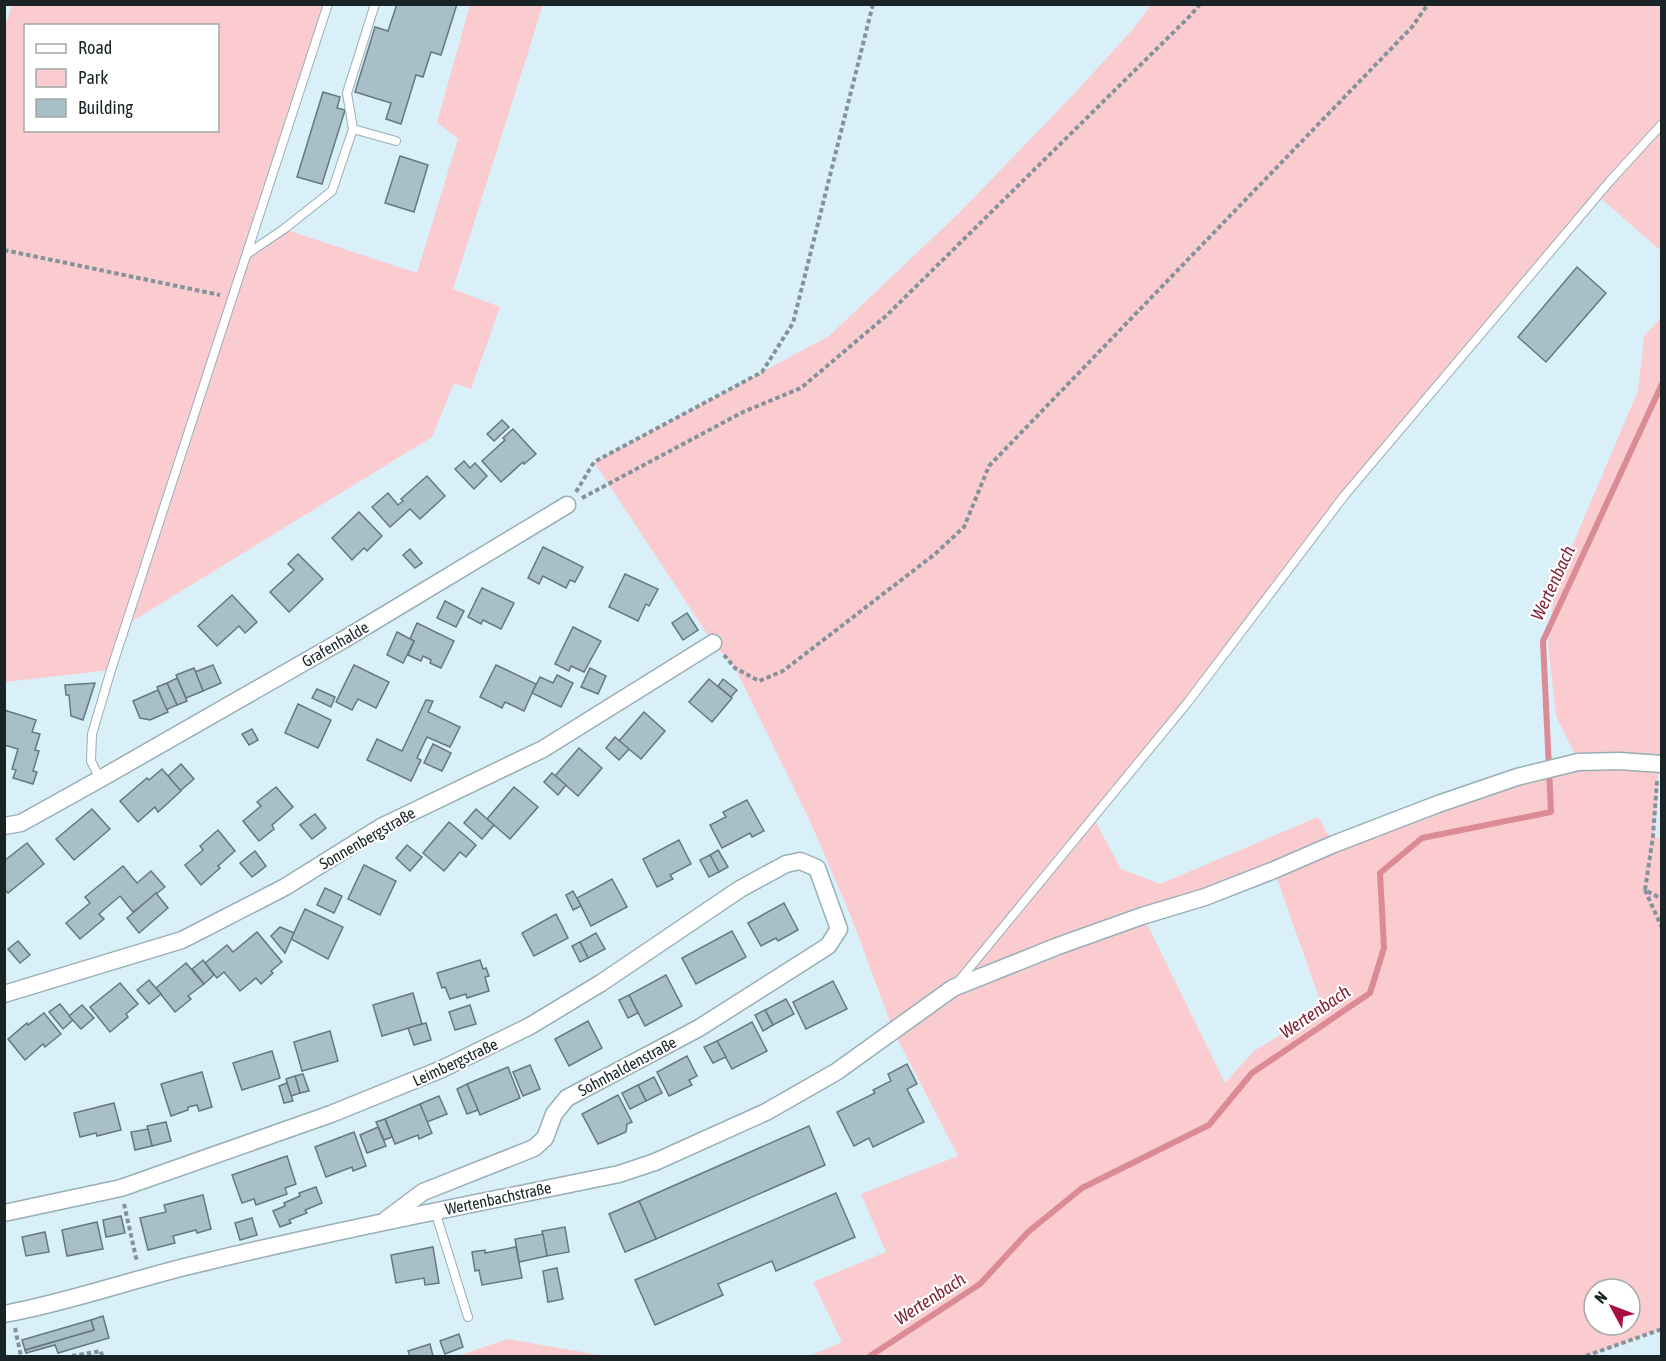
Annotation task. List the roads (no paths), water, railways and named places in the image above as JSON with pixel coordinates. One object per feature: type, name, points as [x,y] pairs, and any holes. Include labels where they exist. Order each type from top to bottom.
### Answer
[{"type":"street","name":"Grafenhalde","points":[[100,779],[343,640],[567,505]]},
{"type":"street","name":"Sonnenbergstraße","points":[[4,994],[182,940],[285,887],[381,827],[543,749],[713,643]]},
{"type":"street","name":"Wertenbachstraße","points":[[8,1313],[36,1309],[196,1264],[383,1221],[619,1174],[655,1162],[766,1112],[836,1072],[953,988],[1058,946],[1142,916],[1205,897],[1355,836],[1517,777],[1578,762],[1660,764]]},
{"type":"street","points":[[4,826],[21,822],[100,779]]},
{"type":"street","name":"Leimbergstraße","points":[[4,1213],[121,1188],[331,1114],[442,1069],[530,1026],[601,983],[740,889],[786,864],[800,861],[817,868],[837,921]]},
{"type":"street","name":"Sohnhaldenstraße","points":[[383,1221],[423,1192],[534,1148],[545,1138],[554,1114],[567,1098],[699,1028],[828,946],[839,929],[837,921]]},
{"type":"lane","points":[[100,779],[91,760],[92,734],[328,4]]},
{"type":"lane","points":[[247,255],[284,230],[332,191],[353,129],[347,93],[375,4]]},
{"type":"lane","points":[[953,988],[1188,702],[1344,496],[1610,181],[1662,124]]},
{"type":"lane","points":[[353,129],[396,141]]},
{"type":"lane","points":[[435,1211],[468,1317]]},
{"type":"waterway","name":"Wertenbach","points":[[870,1356],[980,1284],[1028,1232],[1082,1188],[1209,1125],[1252,1073],[1370,993],[1384,948],[1380,873],[1422,838],[1551,812],[1543,641],[1662,384]]}]
